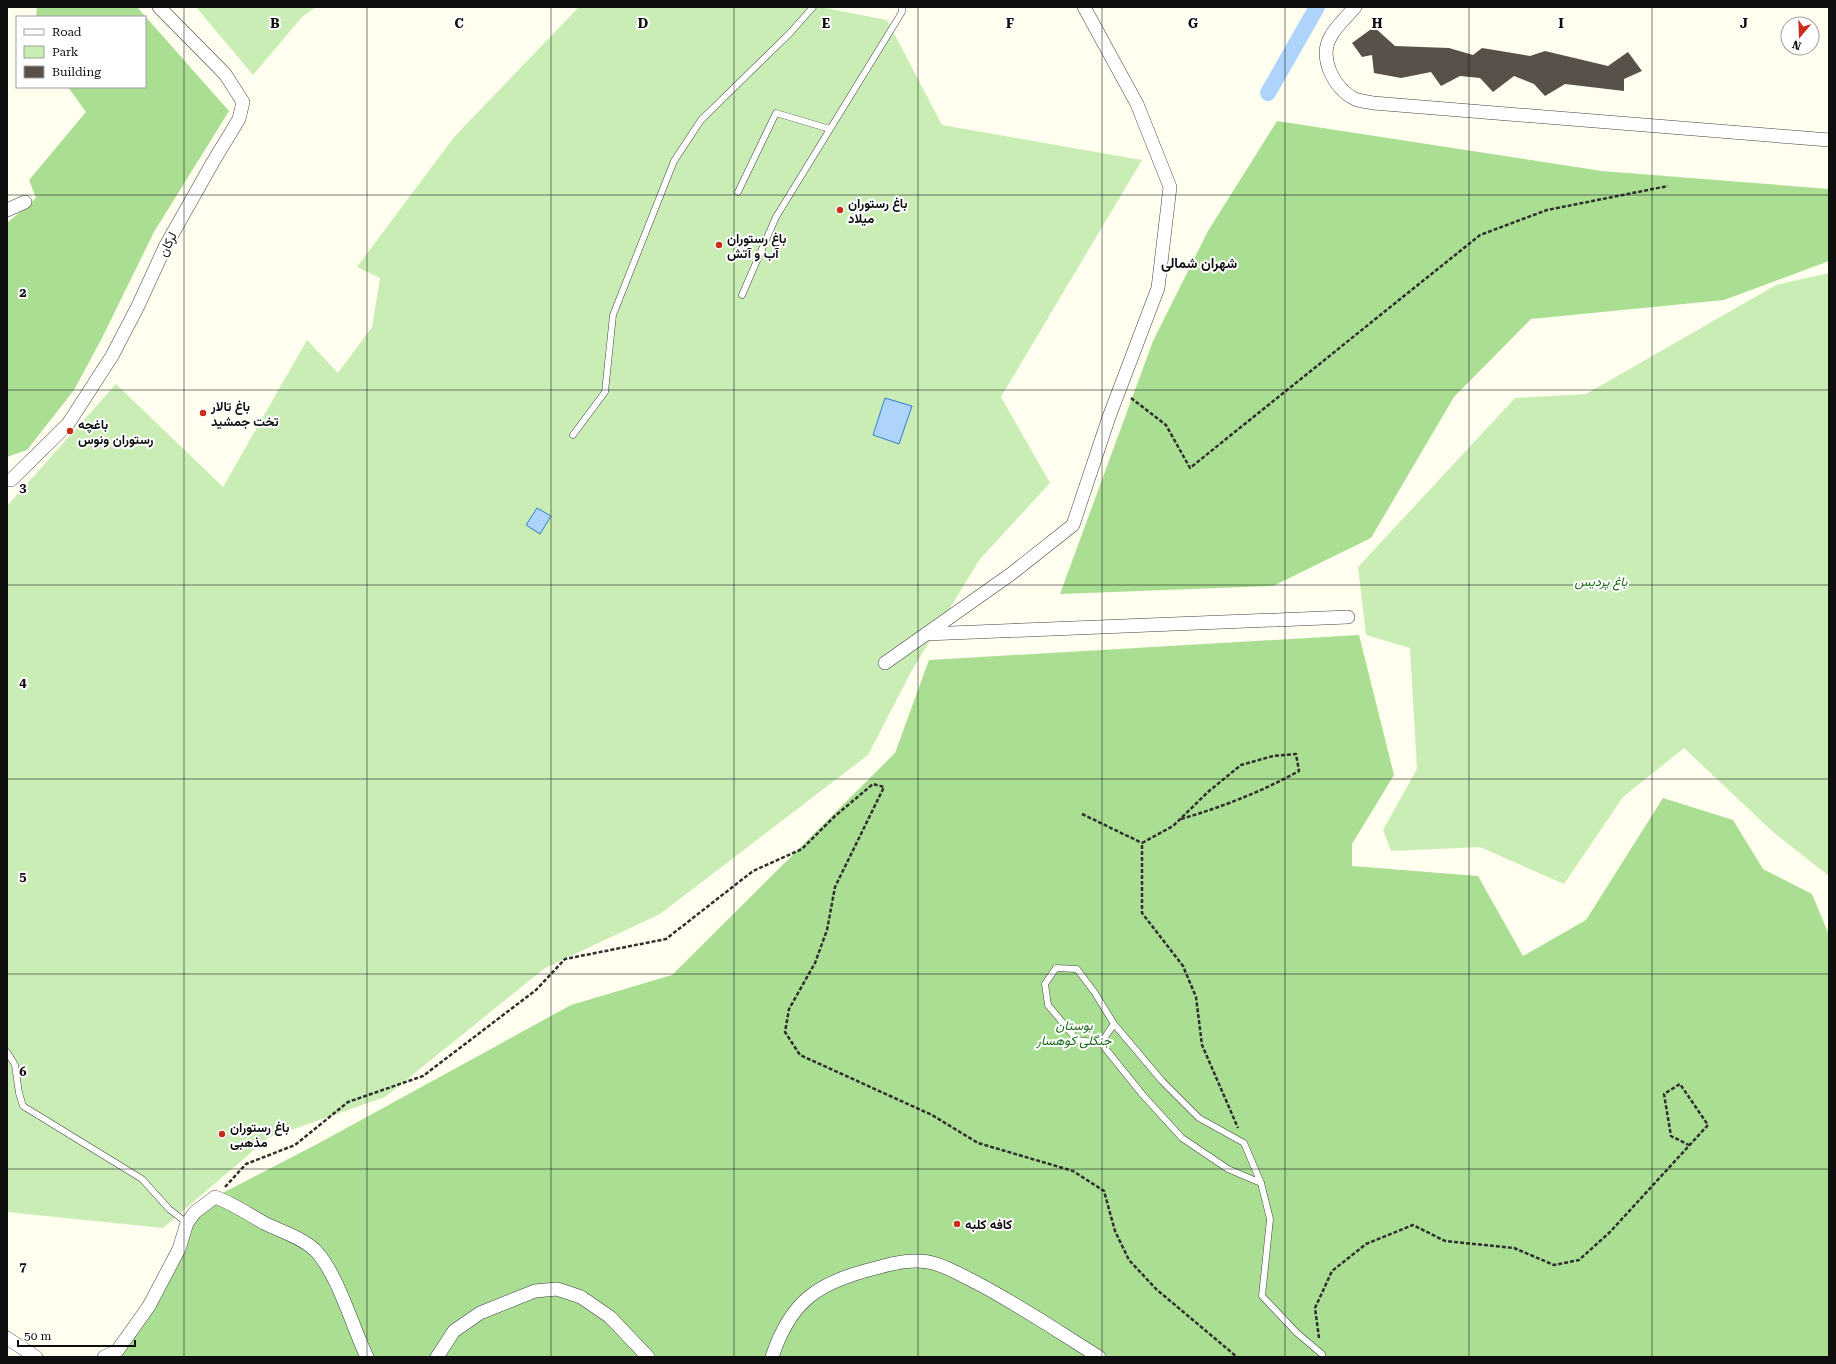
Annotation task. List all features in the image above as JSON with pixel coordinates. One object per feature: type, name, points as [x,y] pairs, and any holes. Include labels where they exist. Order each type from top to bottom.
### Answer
[{"type":"street","name":"لرکان","points":[[8,482],[68,424],[112,356],[138,306],[165,247],[239,119],[244,102],[226,74],[159,7]]},
{"type":"street","points":[[885,663],[1011,574],[1073,525],[1120,389],[1158,288],[1170,187],[1137,104],[1084,7]]},
{"type":"street","points":[[1355,7],[1330,36],[1327,54],[1330,73],[1340,88],[1355,99],[1373,103],[1829,140]]},
{"type":"street","points":[[7,210],[26,202]]},
{"type":"street","points":[[926,634],[1348,617]]},
{"type":"street","points":[[104,1357],[117,1351],[149,1306],[179,1249],[187,1223],[195,1212],[215,1197],[226,1201],[265,1223],[293,1236],[314,1250],[330,1270],[367,1357]]},
{"type":"street","points":[[772,1357],[784,1328],[800,1305],[819,1288],[847,1275],[894,1263],[918,1261],[933,1263],[953,1271],[995,1293],[1099,1357]]},
{"type":"street","points":[[437,1357],[454,1331],[480,1313],[535,1291],[557,1289],[581,1297],[610,1317],[648,1357]]},
{"type":"street","points":[[7,1338],[36,1357]]},
{"type":"lane","points":[[573,435],[605,392],[612,315],[674,162],[702,120],[790,33],[813,7]]},
{"type":"lane","points":[[742,295],[776,216],[902,12],[902,7]]},
{"type":"lane","points":[[738,192],[776,113],[830,130]]},
{"type":"lane","points":[[1261,1184],[1228,1169],[1182,1138],[1142,1094],[1101,1043],[1078,1040],[1048,1006],[1045,984],[1056,968],[1077,969],[1095,993],[1114,1024],[1162,1081],[1199,1118],[1244,1143],[1261,1184],[1270,1219],[1262,1296],[1297,1333],[1322,1356]]},
{"type":"lane","points":[[1101,1043],[1114,1024]]},
{"type":"lane","points":[[7,1052],[15,1065],[19,1093],[24,1106],[142,1179],[169,1209],[187,1223]]},
{"type":"path","points":[[1120,389],[1166,425],[1190,468],[1480,235],[1547,210],[1668,186]]},
{"type":"path","points":[[1142,843],[1173,826],[1241,765],[1273,756],[1296,754],[1299,771],[1271,787],[1223,806],[1181,819]]},
{"type":"path","points":[[215,1197],[246,1164],[294,1145],[348,1102],[423,1076],[536,990],[565,959],[666,939],[753,871],[802,849],[835,816],[874,784],[884,787],[835,887],[827,930],[815,963],[789,1009],[785,1032],[800,1054],[932,1115],[978,1143],[1073,1171],[1104,1191],[1115,1231],[1129,1260],[1156,1289],[1237,1357]]},
{"type":"path","points":[[1082,814],[1142,843]]},
{"type":"path","points":[[1142,843],[1142,913],[1183,966],[1196,997],[1202,1045],[1244,1143]]},
{"type":"path","points":[[1322,1356],[1315,1308],[1332,1271],[1366,1244],[1413,1225],[1445,1241],[1514,1248],[1554,1265],[1579,1260],[1610,1232],[1689,1145],[1708,1124],[1680,1084],[1664,1094],[1671,1136],[1689,1145]]},
{"type":"green space","points":[[37,7],[137,7],[145,16],[36,16]]},
{"type":"green space","points":[[196,7],[316,7],[302,17],[253,75]]},
{"type":"green space","points":[[579,7],[820,7],[887,20],[942,125],[1142,160],[1001,397],[1050,483],[980,559],[911,672],[868,755],[660,914],[545,968],[385,1097],[268,1138],[163,1228],[7,1212],[7,506],[116,384],[223,487],[307,340],[338,373],[372,327],[380,278],[357,267],[454,137]]},
{"type":"green space","points":[[146,17],[229,111],[154,232],[102,338],[74,390],[27,450],[7,457],[7,223],[36,198],[29,180],[86,112],[69,88],[146,88]]},
{"type":"green space","points":[[1277,121],[1602,171],[1829,189],[1829,261],[1724,300],[1531,319],[1454,397],[1371,538],[1273,586],[1060,594],[1153,341],[1208,231]]},
{"type":"green space","name":"باغ پردیس","points":[[1829,273],[1829,876],[1773,832],[1684,748],[1623,797],[1564,884],[1480,847],[1391,851],[1383,830],[1417,769],[1410,648],[1366,635],[1358,567],[1515,398],[1586,394],[1776,285]]},
{"type":"green space","name":"بوستان جنگلی کوهسار","points":[[1359,635],[1394,775],[1352,844],[1352,866],[1478,876],[1523,956],[1586,920],[1663,798],[1733,820],[1763,869],[1812,894],[1829,935],[1829,1357],[104,1357],[117,1351],[187,1223],[215,1197],[321,1142],[571,1005],[672,975],[895,753],[929,660]]},
{"type":"water","points":[[885,398],[912,406],[899,444],[873,435]]},
{"type":"water","points":[[537,508],[551,516],[540,534],[526,525]]},
{"type":"building","points":[[1374,27],[1395,46],[1449,48],[1473,55],[1482,48],[1530,56],[1545,51],[1608,66],[1628,52],[1642,71],[1624,79],[1624,91],[1565,84],[1545,96],[1534,84],[1514,76],[1493,92],[1480,78],[1460,76],[1441,86],[1431,72],[1401,78],[1374,73],[1372,55],[1362,57],[1352,43]]},
{"type":"waterway","points":[[1268,93],[1317,7]]},
{"type":"place","name":"باغ رستوران میلاد","points":[[840,210]]},
{"type":"place","name":"باغ رستوران آب و آتش","points":[[719,245]]},
{"type":"place","name":"باغ تالار تخت جمشید","points":[[203,413]]},
{"type":"place","name":"باغچه رستوران ونوس","points":[[70,431]]},
{"type":"place","name":"باغ رستوران مذهبی","points":[[222,1134]]},
{"type":"place","name":"کافه کلبه","points":[[957,1224]]},
{"type":"district","name":"شهران شمالی","points":[[1199,263]]}]
